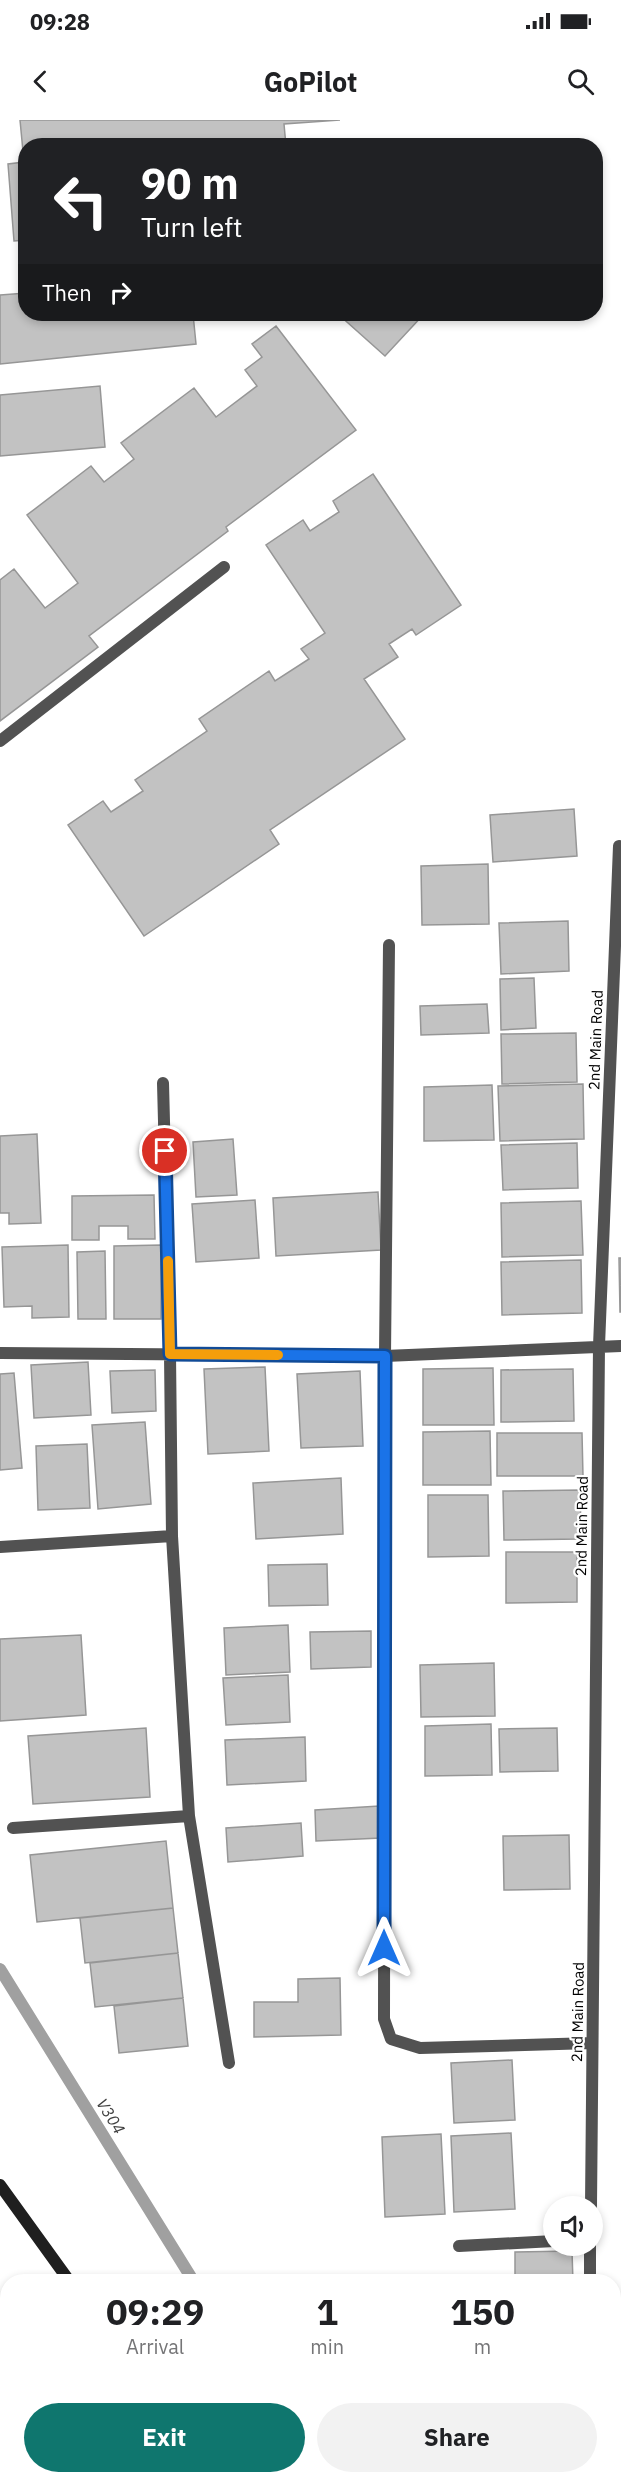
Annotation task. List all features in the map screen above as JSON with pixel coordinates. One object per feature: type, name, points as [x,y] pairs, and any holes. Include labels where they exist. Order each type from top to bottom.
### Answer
[{"type":"street","points":[[0,741],[224,567]]},
{"type":"street","name":"2nd Main Road","points":[[591,2196],[599,1346],[619,846]]},
{"type":"street","points":[[389,945],[385,1356],[384,2019],[391,2039],[420,2048],[592,2043]]},
{"type":"street","points":[[163,1083],[172,1536],[189,1816],[229,2063]]},
{"type":"street","points":[[0,1353],[385,1356],[621,1346]]},
{"type":"street","points":[[0,1547],[172,1536]]},
{"type":"street","points":[[13,1828],[189,1816]]},
{"type":"street","points":[[0,2185],[64,2274]]},
{"type":"street","points":[[459,2246],[543,2242]]},
{"type":"street","points":[[590,2256],[590,2274]]},
{"type":"building","points":[[20,120],[340,120],[284,124],[285,138],[22,138]]},
{"type":"building","points":[[18,163],[18,241],[14,241],[8,164]]},
{"type":"building","points":[[18,294],[18,321],[194,321],[196,344],[0,364],[0,295]]},
{"type":"building","points":[[346,321],[418,321],[385,356]]},
{"type":"building","points":[[276,326],[356,430],[226,527],[228,531],[89,636],[98,647],[0,721],[0,580],[14,569],[45,608],[78,583],[27,515],[91,466],[104,482],[134,459],[121,443],[194,388],[216,417],[257,386],[245,370],[262,357],[252,344]]},
{"type":"building","points":[[100,386],[105,447],[0,456],[0,395]]},
{"type":"building","points":[[373,474],[461,605],[416,635],[412,629],[389,644],[398,657],[364,679],[405,739],[270,830],[279,844],[144,936],[68,825],[103,801],[111,812],[143,791],[135,780],[207,731],[199,719],[269,671],[275,681],[309,659],[301,649],[325,633],[266,545],[303,520],[310,531],[339,512],[333,501]]},
{"type":"building","points":[[574,809],[577,856],[493,862],[490,815]]},
{"type":"building","points":[[488,864],[489,924],[422,925],[421,866]]},
{"type":"building","points":[[568,921],[569,971],[501,974],[499,923]]},
{"type":"building","points":[[534,978],[536,1028],[501,1030],[500,979]]},
{"type":"building","points":[[487,1004],[489,1033],[421,1035],[420,1006]]},
{"type":"building","points":[[576,1033],[577,1082],[502,1084],[501,1034]]},
{"type":"building","points":[[583,1084],[584,1139],[500,1141],[498,1086]]},
{"type":"building","points":[[492,1085],[494,1140],[424,1141],[424,1087]]},
{"type":"building","points":[[37,1134],[41,1223],[9,1224],[9,1213],[0,1213],[0,1136]]},
{"type":"building","points":[[233,1139],[237,1195],[196,1197],[193,1142]]},
{"type":"building","points":[[577,1143],[578,1188],[503,1190],[501,1145]]},
{"type":"building","points":[[378,1192],[381,1250],[276,1256],[273,1198]]},
{"type":"building","points":[[154,1195],[155,1239],[128,1239],[128,1226],[99,1226],[99,1240],[72,1240],[72,1196]]},
{"type":"building","points":[[255,1200],[259,1258],[196,1262],[192,1204]]},
{"type":"building","points":[[581,1201],[583,1255],[502,1257],[501,1203]]},
{"type":"building","points":[[68,1245],[69,1317],[32,1318],[32,1306],[4,1307],[2,1247]]},
{"type":"building","points":[[161,1245],[161,1319],[114,1319],[114,1246]]},
{"type":"building","points":[[105,1251],[106,1319],[78,1319],[77,1252]]},
{"type":"building","points":[[619,1258],[621,1258],[621,1312],[620,1312]]},
{"type":"building","points":[[581,1260],[582,1313],[502,1315],[501,1262]]},
{"type":"building","points":[[88,1362],[91,1415],[34,1418],[31,1365]]},
{"type":"building","points":[[265,1367],[269,1451],[208,1454],[204,1369]]},
{"type":"building","points":[[493,1368],[494,1425],[423,1425],[423,1369]]},
{"type":"building","points":[[573,1369],[574,1421],[501,1422],[501,1370]]},
{"type":"building","points":[[155,1370],[156,1411],[112,1413],[110,1371]]},
{"type":"building","points":[[360,1371],[363,1446],[301,1448],[297,1374]]},
{"type":"building","points":[[14,1373],[22,1468],[0,1470],[0,1374]]},
{"type":"building","points":[[145,1422],[151,1504],[98,1509],[92,1425]]},
{"type":"building","points":[[490,1431],[491,1485],[423,1485],[423,1432]]},
{"type":"building","points":[[497,1433],[582,1433],[583,1476],[497,1476]]},
{"type":"building","points":[[87,1444],[90,1508],[38,1510],[36,1446]]},
{"type":"building","points":[[341,1478],[343,1534],[256,1539],[253,1483]]},
{"type":"building","points":[[581,1490],[580,1539],[504,1540],[503,1491]]},
{"type":"building","points":[[428,1495],[488,1495],[489,1556],[428,1557]]},
{"type":"building","points":[[506,1552],[577,1552],[577,1602],[506,1603]]},
{"type":"building","points":[[327,1564],[328,1605],[269,1606],[268,1565]]},
{"type":"building","points":[[288,1625],[290,1672],[226,1675],[224,1628]]},
{"type":"building","points":[[371,1631],[371,1667],[311,1669],[310,1632]]},
{"type":"building","points":[[81,1635],[86,1715],[0,1721],[0,1639]]},
{"type":"building","points":[[494,1663],[495,1716],[421,1717],[420,1665]]},
{"type":"building","points":[[288,1675],[290,1722],[226,1725],[223,1678]]},
{"type":"building","points":[[491,1724],[492,1775],[425,1776],[425,1726]]},
{"type":"building","points":[[146,1728],[150,1797],[33,1804],[28,1736]]},
{"type":"building","points":[[557,1728],[558,1771],[500,1772],[499,1729]]},
{"type":"building","points":[[305,1737],[306,1781],[227,1785],[225,1740]]},
{"type":"building","points":[[379,1806],[381,1838],[316,1841],[315,1810]]},
{"type":"building","points":[[301,1823],[303,1856],[228,1862],[226,1828]]},
{"type":"building","points":[[569,1835],[570,1889],[504,1890],[503,1836]]},
{"type":"building","points":[[166,1841],[173,1908],[37,1922],[30,1855]]},
{"type":"building","points":[[173,1908],[178,1953],[85,1963],[80,1918]]},
{"type":"building","points":[[178,1953],[183,1998],[95,2007],[90,1963]]},
{"type":"building","points":[[340,1978],[341,2035],[254,2037],[254,2002],[298,2002],[298,1979]]},
{"type":"building","points":[[183,1998],[188,2046],[119,2053],[114,2006]]},
{"type":"building","points":[[512,2060],[515,2120],[454,2123],[451,2063]]},
{"type":"building","points":[[511,2133],[515,2209],[454,2212],[451,2136]]},
{"type":"building","points":[[441,2134],[445,2214],[385,2217],[382,2137]]},
{"type":"building","points":[[515,2252],[543,2252],[543,2256],[572,2256],[573,2274],[515,2274]]},
{"type":"waterway","name":"V304","points":[[0,1969],[189,2274]]},
{"type":"slow traffic","points":[[168,1261],[170,1354],[278,1355]]},
{"type":"route","points":[[165,1151],[170,1354],[385,1356],[384,1948]]}]
